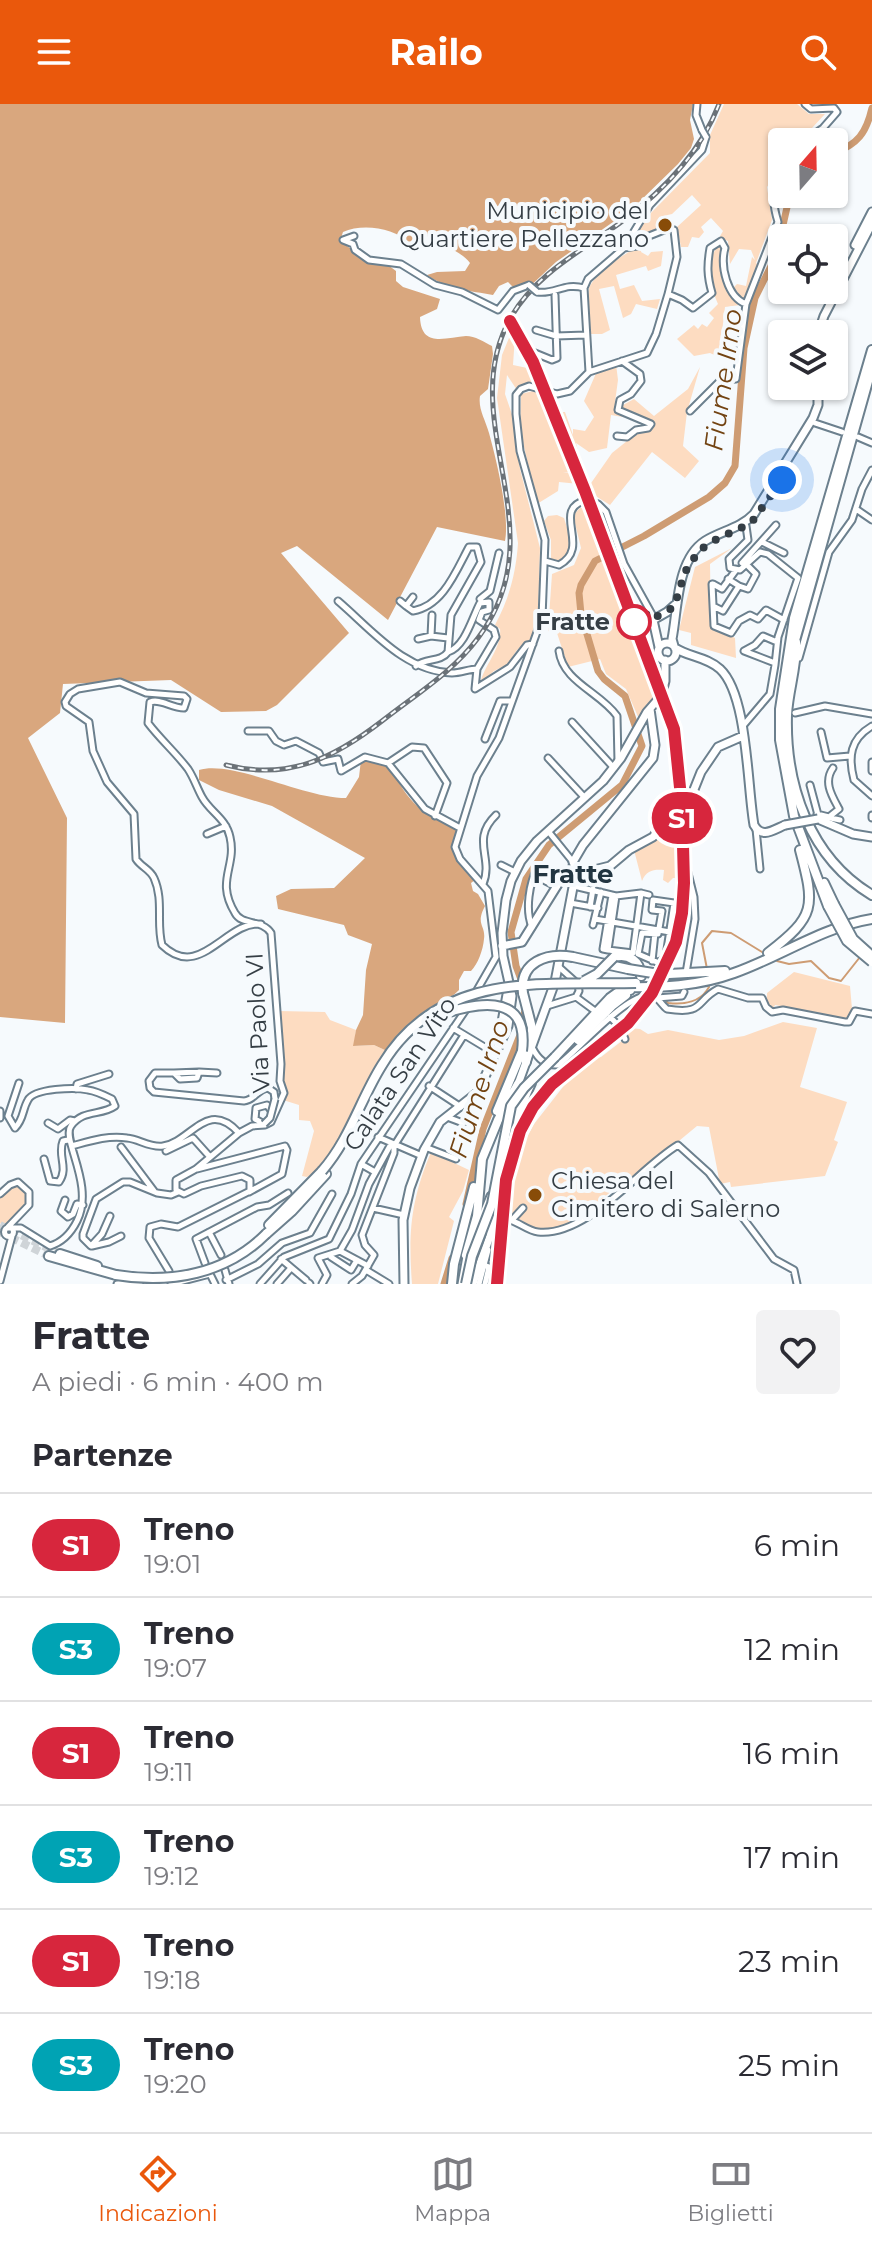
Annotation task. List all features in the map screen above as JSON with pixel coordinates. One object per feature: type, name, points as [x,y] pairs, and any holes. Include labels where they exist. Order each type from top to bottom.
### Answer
[{"type":"highway","points":[[768,953],[801,925],[810,900],[782,773],[776,729],[789,619],[872,350]]},
{"type":"highway","points":[[872,367],[796,637],[784,713],[786,756],[807,840],[831,905],[853,939],[872,956]]},
{"type":"highway","points":[[789,619],[780,740],[794,816],[847,941],[872,962]]},
{"type":"highway","points":[[796,637],[787,724],[793,776],[805,818],[822,851],[842,874],[872,895]]},
{"type":"highway","points":[[512,983],[674,981],[725,971],[831,924],[870,919]]},
{"type":"highway","points":[[49,1256],[117,1277],[166,1279],[207,1271],[230,1261],[292,1211],[342,1154],[388,1062],[413,1034],[434,1017],[471,998],[518,990],[624,991],[722,977],[833,929],[870,919]]},
{"type":"highway","points":[[324,1172],[344,1141],[378,1071],[403,1036],[433,1012],[477,991],[512,983],[585,981],[597,974],[611,953],[632,958],[639,965],[639,980]]},
{"type":"highway","points":[[527,1064],[534,1032],[525,1009],[522,981],[528,968],[546,957],[564,955],[664,974],[725,971]]},
{"type":"highway","points":[[460,1284],[492,1204],[509,1112],[516,1098],[610,998],[624,991]]},
{"type":"highway","points":[[555,1057],[587,1032],[624,991]]},
{"type":"highway","points":[[434,1017],[474,1004],[496,1005],[509,1012],[519,1023],[522,1051],[495,1116],[492,1132]]},
{"type":"highway","points":[[469,1256],[491,1218],[519,1108],[532,1079]]},
{"type":"highway","points":[[460,1284],[454,1264],[482,1159],[492,1132],[518,1084]]},
{"type":"highway","points":[[469,1256],[477,1216],[482,1159]]},
{"type":"highway","points":[[60,1254],[117,1277]]},
{"type":"main road","points":[[848,259],[872,212]]},
{"type":"main road","points":[[822,320],[872,223]]},
{"type":"main road","points":[[673,634],[677,603],[689,560],[702,544],[746,522],[757,510],[813,418],[819,400]]},
{"type":"main road","points":[[685,572],[698,552],[709,543],[746,526],[761,512],[815,423],[822,407],[821,400]]},
{"type":"main road","points":[[665,660],[658,655],[659,647],[652,623],[654,618],[677,603]]},
{"type":"main road","points":[[665,660],[672,658],[674,647],[674,616],[667,612]]},
{"type":"main road","points":[[659,647],[666,643],[714,664],[724,673],[734,690],[756,829],[767,833],[785,825],[822,817],[853,834],[872,837]]},
{"type":"main road","points":[[404,1284],[404,1215],[424,1152],[435,1128],[478,1092],[511,1016],[512,983],[497,946],[515,872],[529,850],[616,765],[648,709],[661,696],[665,660]]},
{"type":"main road","points":[[460,1284],[490,1197],[505,1121],[533,1049],[534,1032],[556,978],[574,876],[583,845],[653,758],[655,739],[648,709]]},
{"type":"main road","points":[[497,946],[518,944],[532,928],[562,880],[610,866],[629,850],[650,840],[693,794],[701,772],[718,747],[742,732]]},
{"type":"main road","points":[[476,1284],[497,1217],[512,1124],[527,1064]]},
{"type":"main road","points":[[464,1268],[469,1274],[480,1268]]},
{"type":"street","points":[[589,372],[584,288],[588,279],[624,248],[650,205],[702,150],[706,137],[696,115],[697,104]]},
{"type":"street","points":[[805,104],[811,109],[834,108],[837,112],[823,128]]},
{"type":"street","points":[[690,411],[721,380],[736,379],[738,376],[746,304],[778,222],[773,208]]},
{"type":"street","points":[[497,946],[489,894],[457,854],[455,845],[480,767],[496,744],[542,618],[544,533],[520,451],[516,395],[529,386],[557,394],[570,391],[589,372],[647,353],[656,334],[677,257],[674,230],[669,228],[644,238],[637,246],[624,248]]},
{"type":"street","points":[[354,236],[343,240],[353,244],[355,250],[369,260],[401,264],[435,285],[462,292],[498,310],[513,291],[529,285],[537,292],[566,285],[584,288]]},
{"type":"street","points":[[668,294],[693,308],[712,293],[707,264],[710,248],[721,241],[725,248],[723,263],[727,281],[739,301],[746,304]]},
{"type":"street","points":[[530,351],[557,360],[555,295]]},
{"type":"street","points":[[536,330],[556,336],[586,335]]},
{"type":"street","points":[[617,436],[627,437],[651,424],[618,410],[620,400],[631,394],[641,381],[640,374],[622,361]]},
{"type":"street","points":[[815,423],[842,432]]},
{"type":"street","points":[[858,437],[872,443]]},
{"type":"street","points":[[799,658],[829,552],[852,520],[872,470]]},
{"type":"street","points":[[545,570],[566,560],[574,548],[569,521],[572,509],[584,501],[598,504],[608,517],[624,564],[654,618]]},
{"type":"street","points":[[856,509],[872,520]]},
{"type":"street","points":[[776,525],[722,589],[712,584],[714,626],[727,633],[732,632],[746,615],[758,619],[766,610],[789,619]]},
{"type":"street","points":[[735,571],[728,562],[748,540],[746,526]]},
{"type":"street","points":[[762,542],[784,553]]},
{"type":"street","points":[[400,601],[413,611],[431,605],[459,569],[469,547],[477,547],[481,562],[451,615],[450,651]]},
{"type":"street","points":[[735,571],[762,552],[798,576],[789,619],[777,642],[770,694],[742,732]]},
{"type":"street","points":[[476,610],[477,601],[490,591],[499,553]]},
{"type":"street","points":[[545,561],[556,565]]},
{"type":"street","points":[[728,579],[748,589],[756,574],[746,564]]},
{"type":"street","points":[[715,606],[723,611],[739,586]]},
{"type":"street","points":[[406,606],[413,597]]},
{"type":"street","points":[[338,601],[376,636],[416,666],[456,673],[477,669]]},
{"type":"street","points":[[416,666],[423,661],[446,659],[461,642],[480,603],[489,602],[489,610],[482,612],[479,620],[494,630],[496,637],[477,669],[475,689],[510,667],[527,645],[533,644]]},
{"type":"street","points":[[431,636],[432,615]]},
{"type":"street","points":[[418,639],[431,636],[448,638]]},
{"type":"street","points":[[776,664],[744,651],[763,636],[777,642]]},
{"type":"street","points":[[559,651],[563,667],[617,716],[616,765]]},
{"type":"street","name":"Via Paolo VI","points":[[261,924],[246,925],[206,952],[192,957],[175,954],[162,945],[161,900],[152,873],[137,862],[134,814],[107,782],[91,744],[89,722],[66,706],[70,694],[88,686],[120,682],[146,693],[185,697],[187,703],[184,708],[150,702],[148,723],[186,766],[203,799],[221,816],[226,826],[232,862],[225,877],[230,902],[239,918],[261,924],[268,928],[272,937],[280,1081],[284,1093],[271,1122]]},
{"type":"street","points":[[485,739],[500,701],[512,701]]},
{"type":"street","points":[[795,713],[825,706],[872,714]]},
{"type":"street","points":[[572,722],[616,765]]},
{"type":"street","points":[[872,726],[856,740],[850,756],[854,780],[872,796]]},
{"type":"street","points":[[248,731],[269,731],[276,741],[284,745],[296,741],[319,753],[323,762],[338,759],[341,771],[365,757],[388,763],[421,805],[435,816],[460,826]]},
{"type":"street","points":[[821,732],[827,758],[850,756]]},
{"type":"street","points":[[617,746],[625,748],[633,736]]},
{"type":"street","points":[[388,763],[412,747],[419,745],[424,748],[448,785],[435,816]]},
{"type":"street","points":[[548,758],[585,798]]},
{"type":"street","points":[[872,762],[872,771]]},
{"type":"street","points":[[822,817],[839,809],[828,782],[833,768]]},
{"type":"street","points":[[810,785],[822,817]]},
{"type":"street","points":[[686,973],[695,919],[694,897],[687,869],[686,826],[693,794]]},
{"type":"street","points":[[483,884],[487,873],[483,836],[496,815]]},
{"type":"street","points":[[822,817],[840,820]]},
{"type":"street","points":[[207,834],[226,826]]},
{"type":"street","points":[[756,829],[760,869]]},
{"type":"street","points":[[548,831],[559,845],[574,876],[593,889],[614,895],[649,895]]},
{"type":"street","points":[[501,865],[515,872]]},
{"type":"street","points":[[532,928],[528,914],[538,867]]},
{"type":"street","points":[[534,875],[557,887]]},
{"type":"street","points":[[590,907],[593,889]]},
{"type":"street","points":[[601,892],[594,922],[670,932]]},
{"type":"street","points":[[614,895],[603,949],[611,953],[633,953],[641,893]]},
{"type":"street","points":[[652,961],[662,911],[652,910],[653,900],[673,901],[667,951],[662,962],[652,961],[639,956],[638,952],[642,933],[657,931]]},
{"type":"street","points":[[570,903],[598,908]]},
{"type":"street","points":[[661,915],[672,917]]},
{"type":"street","name":"Calata San Vito","points":[[281,1259],[329,1239],[351,1194],[361,1164],[488,973],[496,957],[497,946]]},
{"type":"street","points":[[655,949],[667,951]]},
{"type":"street","points":[[547,1006],[562,999],[571,1000],[579,991],[578,984],[559,967]]},
{"type":"street","points":[[556,978],[566,975]]},
{"type":"street","points":[[553,988],[562,999]]},
{"type":"street","points":[[660,998],[667,1009],[688,1010],[700,1006],[713,990],[718,989],[748,998],[762,998],[772,1012],[783,1010],[845,1022],[849,1022],[855,1011],[872,1014]]},
{"type":"street","points":[[533,1049],[544,1061],[555,1065],[637,998],[682,996],[684,992]]},
{"type":"street","points":[[576,997],[595,1013]]},
{"type":"street","points":[[610,1017],[624,1034]]},
{"type":"street","points":[[453,1028],[496,1054]]},
{"type":"street","points":[[340,1251],[352,1230],[375,1172],[464,1035]]},
{"type":"street","points":[[527,1064],[544,1061]]},
{"type":"street","points":[[217,1073],[199,1072],[195,1079],[180,1079],[174,1073],[153,1074],[149,1083],[152,1090],[246,1101],[263,1088],[268,1088],[274,1092],[275,1099],[267,1123],[255,1119],[256,1108],[261,1104],[269,1106],[273,1113],[271,1122],[239,1133],[196,1169],[176,1180],[175,1188],[184,1194],[201,1186],[244,1176],[251,1182],[248,1192]]},
{"type":"street","points":[[76,1089],[77,1084],[109,1074]]},
{"type":"street","points":[[8,1232],[27,1232],[47,1245],[57,1244],[70,1233],[83,1205],[83,1184],[67,1133],[75,1121],[86,1113],[115,1106],[112,1099],[103,1095],[76,1089],[48,1090],[32,1095],[23,1118],[15,1128],[8,1116],[19,1083]]},
{"type":"street","points":[[429,1086],[461,1107]]},
{"type":"street","points":[[408,1092],[421,1100]]},
{"type":"street","points":[[0,1111],[0,1118]]},
{"type":"street","points":[[447,1117],[463,1123]]},
{"type":"street","points":[[48,1123],[58,1129],[70,1120],[75,1121]]},
{"type":"street","points":[[44,1159],[50,1181],[59,1182],[64,1171],[63,1141],[70,1143],[123,1137],[157,1147],[166,1146],[197,1125],[213,1120],[227,1123],[239,1133]]},
{"type":"street","points":[[378,1137],[392,1145],[456,1159]]},
{"type":"street","points":[[166,1151],[193,1138],[210,1157]]},
{"type":"street","points":[[352,1284],[374,1255],[365,1245],[362,1235],[394,1153],[392,1145]]},
{"type":"street","points":[[512,1220],[539,1232],[560,1229],[580,1221],[680,1145],[709,1173],[774,1259],[794,1270],[797,1284]]},
{"type":"street","points":[[169,1271],[149,1238],[150,1227],[161,1224],[178,1227],[282,1174],[287,1150],[285,1146],[196,1169]]},
{"type":"street","points":[[121,1147],[154,1192]]},
{"type":"street","points":[[361,1164],[375,1172]]},
{"type":"street","points":[[91,1246],[83,1234],[98,1198],[126,1181],[154,1192],[171,1195],[178,1192]]},
{"type":"street","points":[[0,1194],[18,1182],[29,1192],[29,1205],[8,1232],[10,1246],[0,1281]]},
{"type":"street","points":[[205,1263],[196,1239],[288,1193]]},
{"type":"street","points":[[225,1270],[228,1282],[258,1264],[282,1243],[310,1233],[332,1194]]},
{"type":"street","points":[[65,1200],[61,1211],[68,1217],[73,1214],[77,1204],[83,1205]]},
{"type":"street","points":[[373,1208],[404,1215]]},
{"type":"street","points":[[485,1284],[489,1267],[480,1268],[492,1236],[523,1208]]},
{"type":"street","points":[[91,1246],[102,1234],[110,1216]]},
{"type":"street","points":[[209,1232],[221,1255]]},
{"type":"street","points":[[91,1246],[121,1236]]},
{"type":"street","points":[[322,1284],[327,1275],[319,1261],[320,1256],[340,1251],[389,1284]]},
{"type":"street","points":[[263,1283],[281,1259],[308,1282]]},
{"type":"street","points":[[357,1260],[351,1270],[332,1259],[359,1278]]},
{"type":"street","points":[[277,1284],[291,1268]]},
{"type":"street","points":[[172,1283],[210,1274],[215,1284]]},
{"type":"street","points":[[117,1277],[140,1284]]},
{"type":"shaded area","points":[[0,104],[693,104],[690,120],[694,139],[678,164],[633,208],[556,262],[525,291],[515,289],[508,282],[499,286],[493,295],[459,289],[435,280],[427,275],[465,271],[470,263],[429,236],[410,243],[378,228],[343,232],[340,241],[369,262],[388,265],[396,271],[396,281],[403,287],[440,299],[437,309],[420,317],[425,334],[436,339],[469,336],[492,346],[488,389],[480,396],[480,401],[502,487],[505,541],[437,527],[388,620],[297,546],[281,553],[349,633],[277,705],[266,711],[221,712],[171,680],[63,684],[60,713],[28,738],[67,818],[65,1023],[0,1017]]},
{"type":"shaded area","points":[[724,104],[797,104],[809,114],[825,114],[812,128],[768,128],[767,187],[772,220],[743,300],[734,287],[737,284],[746,286],[752,257],[755,260],[751,250],[739,249],[730,264],[728,241],[719,238],[723,231],[711,218],[701,227],[704,232],[699,238],[692,237],[688,247],[681,247],[677,227],[701,205],[692,195],[672,214],[659,217],[656,229],[642,235],[636,243],[631,243],[645,219],[710,153],[710,135]]},
{"type":"shaded area","points":[[720,245],[724,278],[740,305],[725,307],[719,357],[710,353],[694,356],[677,339],[694,325],[698,329],[702,324],[707,327],[714,318],[709,313],[718,304],[711,282],[710,265]]},
{"type":"shaded area","points":[[642,246],[641,252],[648,256],[651,252],[663,251],[661,266],[648,271],[646,266],[616,275],[620,289],[634,285],[642,301],[660,299],[657,309],[636,304],[631,314],[623,318],[614,286],[599,289],[610,330],[590,334],[588,300],[592,283],[611,264]]},
{"type":"shaded area","points":[[516,321],[513,365],[532,369],[534,382],[517,390],[507,375],[505,394],[515,423],[520,469],[540,548],[538,620],[532,638],[517,650],[508,664],[494,671],[480,684],[500,636],[500,629],[495,625],[508,596],[517,554],[497,398],[502,355]]},
{"type":"shaded area","points":[[616,364],[618,380],[615,402],[623,405],[634,399],[654,416],[688,389],[700,367],[687,412],[683,446],[699,461],[685,478],[652,452],[610,505],[594,495],[589,486],[612,453],[642,429],[640,420],[611,415],[607,448],[589,452],[576,443],[578,451],[569,453],[574,472],[563,472],[580,474],[579,484],[559,482],[558,491],[537,504],[520,429],[521,394],[533,391],[558,400],[556,412],[565,412],[573,435],[573,429],[585,431],[594,417],[584,401],[597,371]]},
{"type":"shaded area","points":[[580,508],[586,508],[655,695],[639,719],[626,689],[606,674],[600,659],[568,667],[557,633],[548,631],[552,574],[574,565],[581,548],[573,515]]},
{"type":"shaded area","points":[[548,516],[564,518],[572,544],[565,558],[551,562],[551,540],[544,521]]},
{"type":"shaded area","points":[[732,548],[710,564],[711,626],[735,638],[736,658],[691,645],[691,633],[679,630],[695,567]]},
{"type":"shaded area","points":[[361,760],[391,768],[417,806],[457,829],[453,846],[456,858],[475,880],[471,883],[473,891],[485,906],[481,917],[483,943],[476,965],[471,971],[464,971],[459,980],[459,990],[417,1017],[387,1051],[374,1045],[353,1046],[363,1015],[366,970],[372,944],[348,935],[344,925],[278,909],[276,896],[291,889],[334,888],[365,858],[272,806],[219,790],[199,780],[199,770],[230,770],[310,792],[346,798],[359,777]]},
{"type":"shaded area","points":[[681,829],[682,878],[673,878],[668,883],[663,880],[664,870],[657,870],[648,872],[642,881],[634,850],[647,845],[665,830],[673,832]]},
{"type":"shaded area","points":[[794,972],[850,986],[852,1009],[847,1019],[775,1005],[773,1009],[767,1007],[767,993]]},
{"type":"shaded area","points":[[279,1011],[325,1012],[330,1020],[356,1030],[354,1046],[374,1045],[387,1051],[343,1137],[332,1153],[307,1177],[302,1176],[314,1131],[310,1121],[299,1120],[299,1105],[283,1100],[286,1095]]},
{"type":"shaded area","points":[[783,1022],[817,1028],[800,1087],[847,1102],[834,1140],[838,1142],[825,1176],[731,1187],[730,1182],[720,1184],[709,1127],[697,1126],[616,1193],[613,1190],[562,1226],[536,1228],[507,1209],[512,1166],[534,1124],[573,1074],[627,1037],[629,1028],[648,1034],[668,1030],[719,1040],[744,1036]]},
{"type":"shaded area","points":[[431,1152],[469,1170],[463,1191],[449,1217],[454,1221],[438,1284],[412,1284],[412,1216]]},
{"type":"shaded area","points":[[17,1185],[27,1193],[28,1204],[3,1226],[0,1223],[0,1198]]},
{"type":"waterway","name":"Fiume Irno","points":[[848,147],[860,137],[872,108]]},
{"type":"waterway","name":"Fiume Irno","points":[[522,982],[516,966],[511,932],[526,879],[549,845],[622,785],[642,746],[625,696],[598,671],[581,614],[581,585],[595,561],[709,497],[725,483],[735,466],[744,348],[755,298],[776,256],[787,208]]},
{"type":"waterway","points":[[707,969],[702,943],[712,931],[731,933],[762,952]]},
{"type":"waterway","points":[[777,961],[789,964],[811,961],[829,978],[841,981],[860,957]]},
{"type":"waterway","points":[[658,991],[668,1003],[680,1003],[697,999],[709,987]]},
{"type":"waterway","name":"Fiume Irno","points":[[466,1204],[483,1129],[520,1035],[525,1010]]},
{"type":"waterway","name":"Fiume Irno","points":[[444,1284],[452,1258]]},
{"type":"tunnel","points":[[0,1225],[60,1254]]},
{"type":"tunnel","points":[[0,1232],[49,1256]]},
{"type":"railway","points":[[226,765],[270,770],[290,768],[346,746],[433,682],[457,662],[478,638],[501,597],[509,556],[509,516],[492,396],[496,356],[511,317],[546,276],[620,223],[665,185],[701,139],[719,104]]},
{"type":"railway","points":[[591,508],[670,719]]},
{"type":"railway","points":[[497,1284],[506,1180],[524,1122],[554,1084],[616,1034],[642,1008],[660,979],[673,948],[684,883],[679,778]]},
{"type":"train","name":"S1","points":[[497,1284],[506,1180],[520,1131],[533,1107],[552,1084],[628,1023],[652,993],[676,942],[684,883],[682,807],[674,729],[585,491],[533,362],[510,321]]},
{"type":"place","name":"Municipio del Quartiere Pellezzano","points":[[665,225]]},
{"type":"place","name":"Fratte","points":[[634,622]]},
{"type":"place","name":"Chiesa del Cimitero di Salerno","points":[[535,1195]]},
{"type":"district","name":"Fratte","points":[[573,874]]},
{"type":"route","points":[[634,622],[649,613],[654,618],[674,607],[685,572],[698,552],[709,543],[751,523],[782,480]]}]
